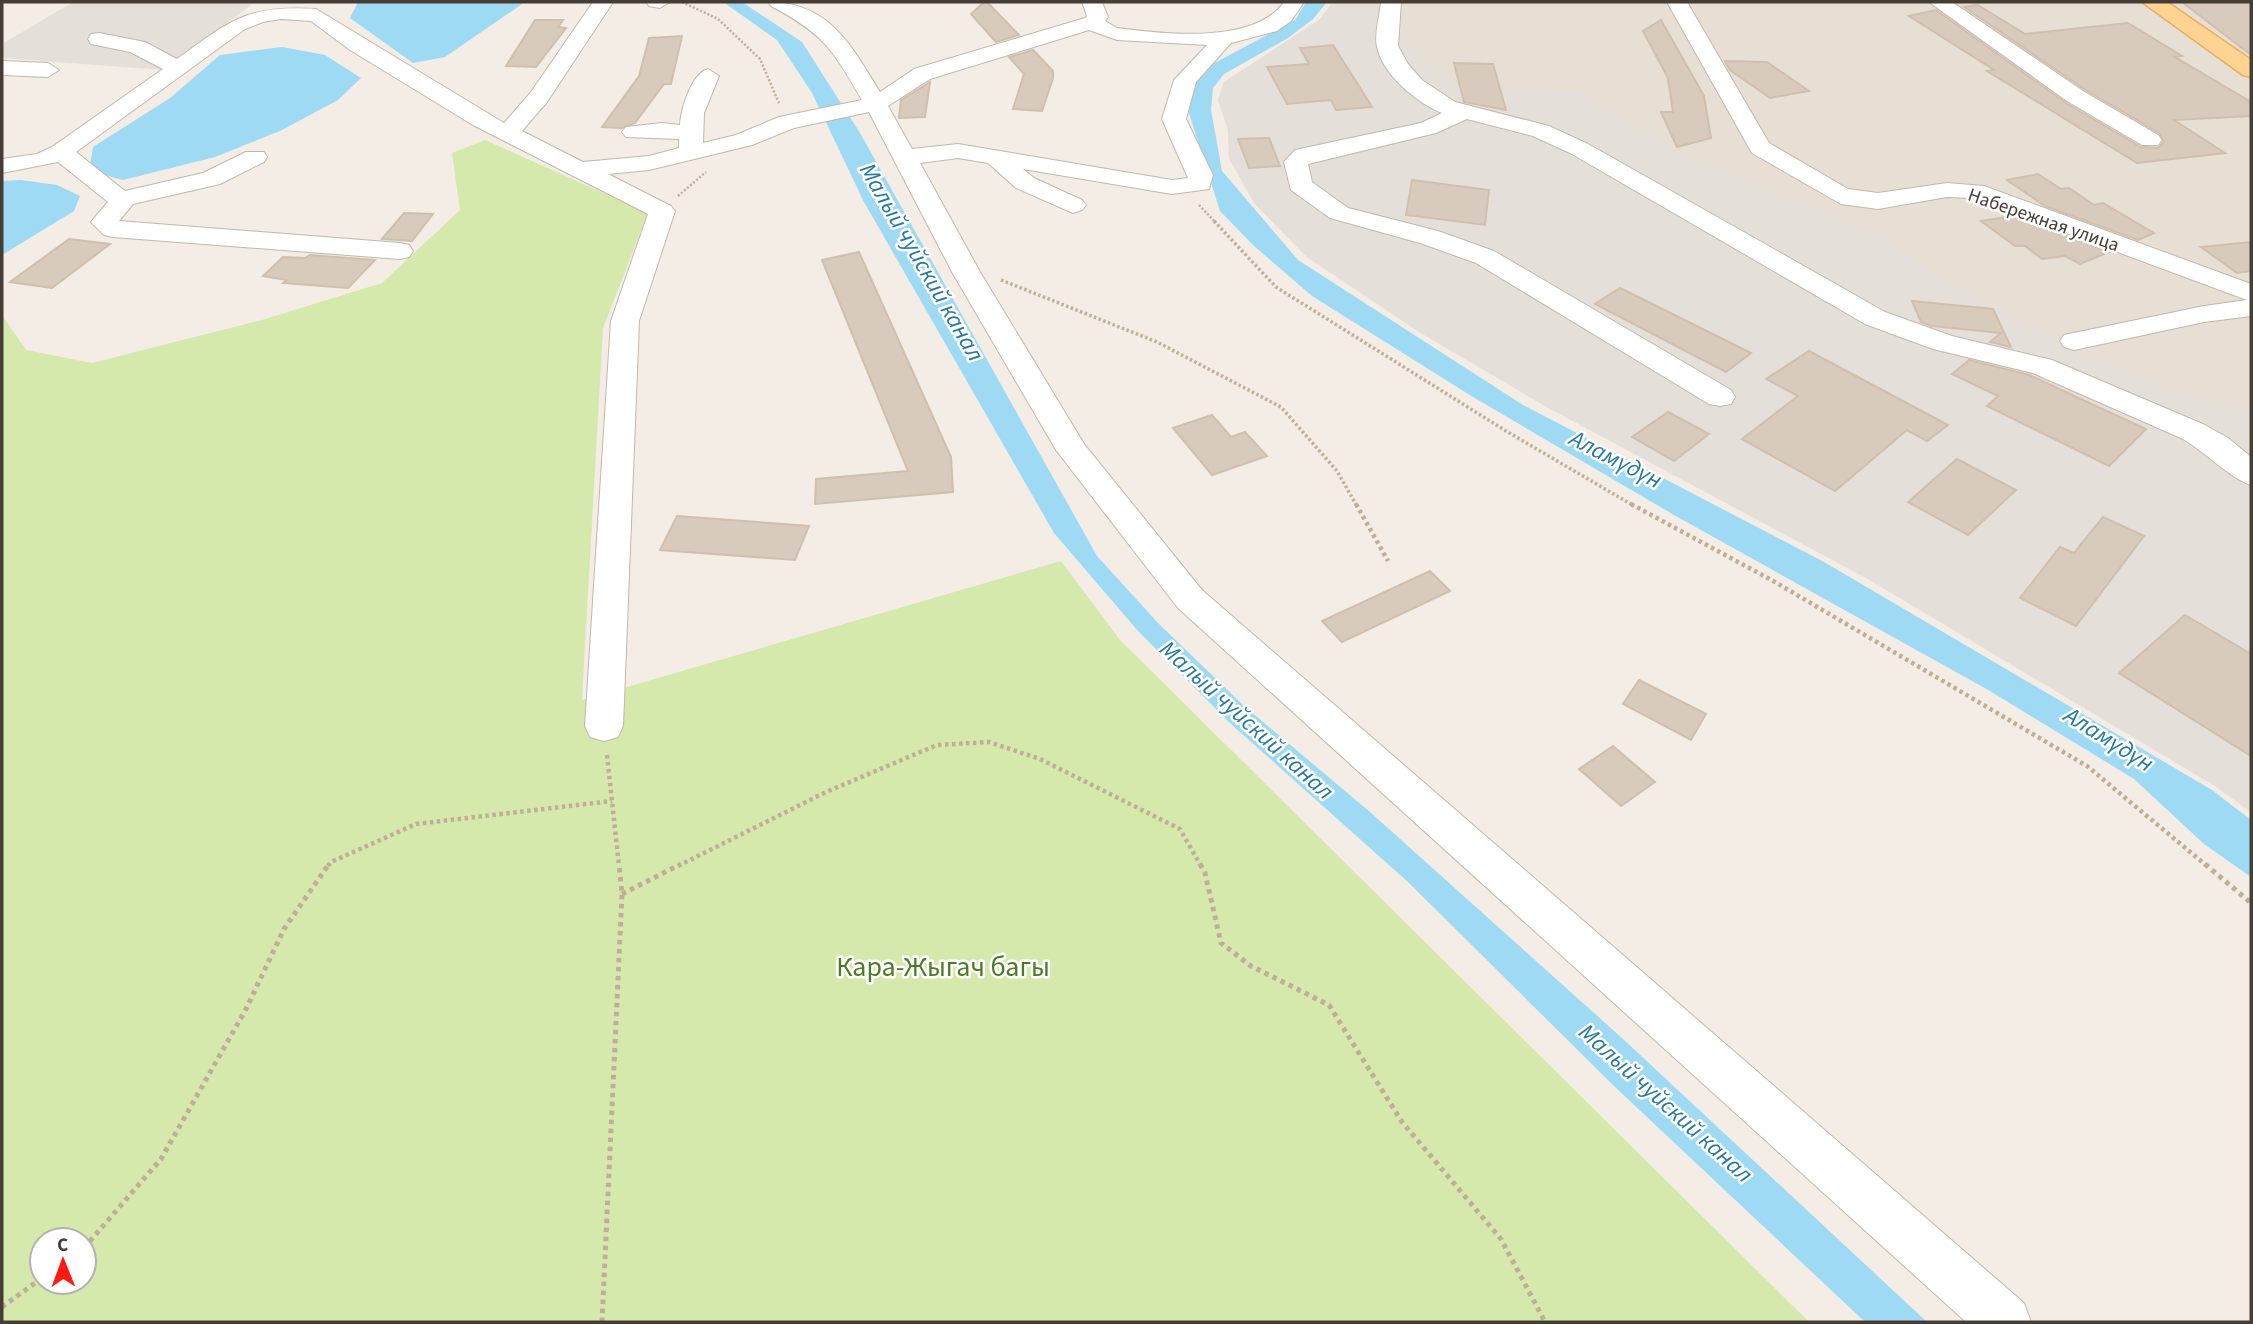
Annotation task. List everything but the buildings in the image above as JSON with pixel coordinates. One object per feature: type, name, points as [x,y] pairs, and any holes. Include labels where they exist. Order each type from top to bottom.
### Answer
[{"type":"main road","points":[[2153,2],[2251,70]]},
{"type":"street","points":[[508,133],[539,97],[603,2]]},
{"type":"street","points":[[778,2],[815,21],[844,51],[866,106],[905,157],[966,272],[1072,450],[1190,599],[2005,1322]]},
{"type":"street","points":[[584,169],[649,163],[692,143],[744,140],[794,121],[866,106],[922,74],[1092,12],[1111,33],[1223,40],[1246,35],[1272,23],[1288,12],[1294,2]]},
{"type":"street","points":[[1391,2],[1387,46],[1398,67],[1414,85],[1447,107],[1461,113],[1515,123],[1571,144],[1875,318],[1943,343],[2042,366],[2194,432],[2217,445],[2251,474]]},
{"type":"street","name":"Набережная улица","points":[[1677,2],[1760,148],[1841,197],[1878,201],[1947,190],[1975,191],[2251,293]]},
{"type":"street","points":[[1939,2],[2075,96],[2150,140]]},
{"type":"street","points":[[2,166],[42,160],[61,152],[238,25],[286,7],[316,15],[358,45],[508,133],[584,169],[662,211],[625,321],[604,726]]},
{"type":"street","points":[[99,39],[137,47],[178,68]]},
{"type":"street","points":[[905,157],[958,151],[1186,188],[1200,184],[1201,176],[1174,119],[1185,80],[1223,40]]},
{"type":"street","points":[[2,68],[48,70]]},
{"type":"street","points":[[692,143],[692,113],[708,76]]},
{"type":"street","points":[[1461,113],[1428,128],[1304,155],[1296,162],[1300,185],[1339,213],[1429,237],[1485,257],[1720,397]]},
{"type":"street","points":[[634,132],[662,130],[692,143]]},
{"type":"street","points":[[61,152],[119,200],[121,203],[104,222],[113,229],[400,251]]},
{"type":"street","points":[[990,155],[1025,183],[1073,205]]},
{"type":"street","points":[[119,200],[211,179],[255,157]]},
{"type":"street","points":[[2074,341],[2203,314],[2251,308]]},
{"type":"path","points":[[682,2],[718,19],[760,59],[794,121]]},
{"type":"path","points":[[662,211],[744,140]]},
{"type":"path","points":[[1186,188],[1208,217],[1276,287],[1506,431],[1636,508],[1787,589],[2087,766],[2251,903]]},
{"type":"path","points":[[966,272],[1007,281],[1157,342],[1281,407],[1337,471],[1388,561]]},
{"type":"path","points":[[602,1322],[622,894],[604,726]]},
{"type":"path","points":[[622,894],[826,792],[937,745],[989,742],[1040,759],[1180,829],[1205,873],[1221,943],[1251,966],[1329,1005],[1402,1122],[1501,1239],[1545,1322]]},
{"type":"path","points":[[98,1232],[161,1159],[246,1009],[284,929],[331,862],[416,824],[612,801]]},
{"type":"path","points":[[2,1307],[28,1288]]},
{"type":"shaded area","points":[[73,2],[255,2],[164,70],[2,58],[2,44]]},
{"type":"shaded area","name":"Аламүдүн","points":[[1333,2],[2251,2],[2251,812],[2215,786],[1868,579],[1545,406],[1421,333],[1307,257],[1254,203],[1229,158],[1228,130],[1218,100],[1224,82],[1319,20]]},
{"type":"shaded area","name":"Аламүдүн","points":[[1333,2],[1403,2],[1406,39],[1454,86],[1579,92],[1664,145],[1887,239],[1938,277],[2063,345],[2185,394],[2251,412],[2251,812],[2215,786],[1868,579],[1545,406],[1421,333],[1307,257],[1254,203],[1229,158],[1228,130],[1218,100],[1224,82],[1319,20]]},
{"type":"green space","name":"Кара-Жыгач багы","points":[[485,140],[648,213],[603,328],[582,700],[1061,561],[1120,640],[1809,1322],[2,1322],[2,315],[26,350],[92,363],[262,320],[382,283],[460,210],[452,153]]},
{"type":"water","points":[[358,2],[525,2],[445,57],[413,63],[350,18]]},
{"type":"water","name":"Малый чуйский канал","points":[[723,2],[742,2],[802,42],[860,133],[1097,556],[1158,623],[1243,705],[1370,812],[1623,1039],[1927,1322],[1865,1322],[1615,1087],[1408,882],[1231,724],[1138,631],[1054,533],[864,202],[812,93],[777,40]]},
{"type":"water","points":[[1306,2],[1327,2],[1313,19],[1288,38],[1224,74],[1213,88],[1211,110],[1222,171],[1298,260],[1523,405],[1824,562],[2212,790],[2251,820],[2251,877],[2204,844],[2134,779],[1990,691],[1674,515],[1473,397],[1312,296],[1254,246],[1220,211],[1189,113],[1193,86],[1211,65],[1295,20]]},
{"type":"water","points":[[282,47],[325,55],[361,78],[338,100],[282,130],[215,157],[123,180],[97,173],[90,166],[93,147],[170,98],[220,55]]},
{"type":"water","points":[[21,180],[57,185],[80,196],[74,211],[2,255],[2,181]]}]
